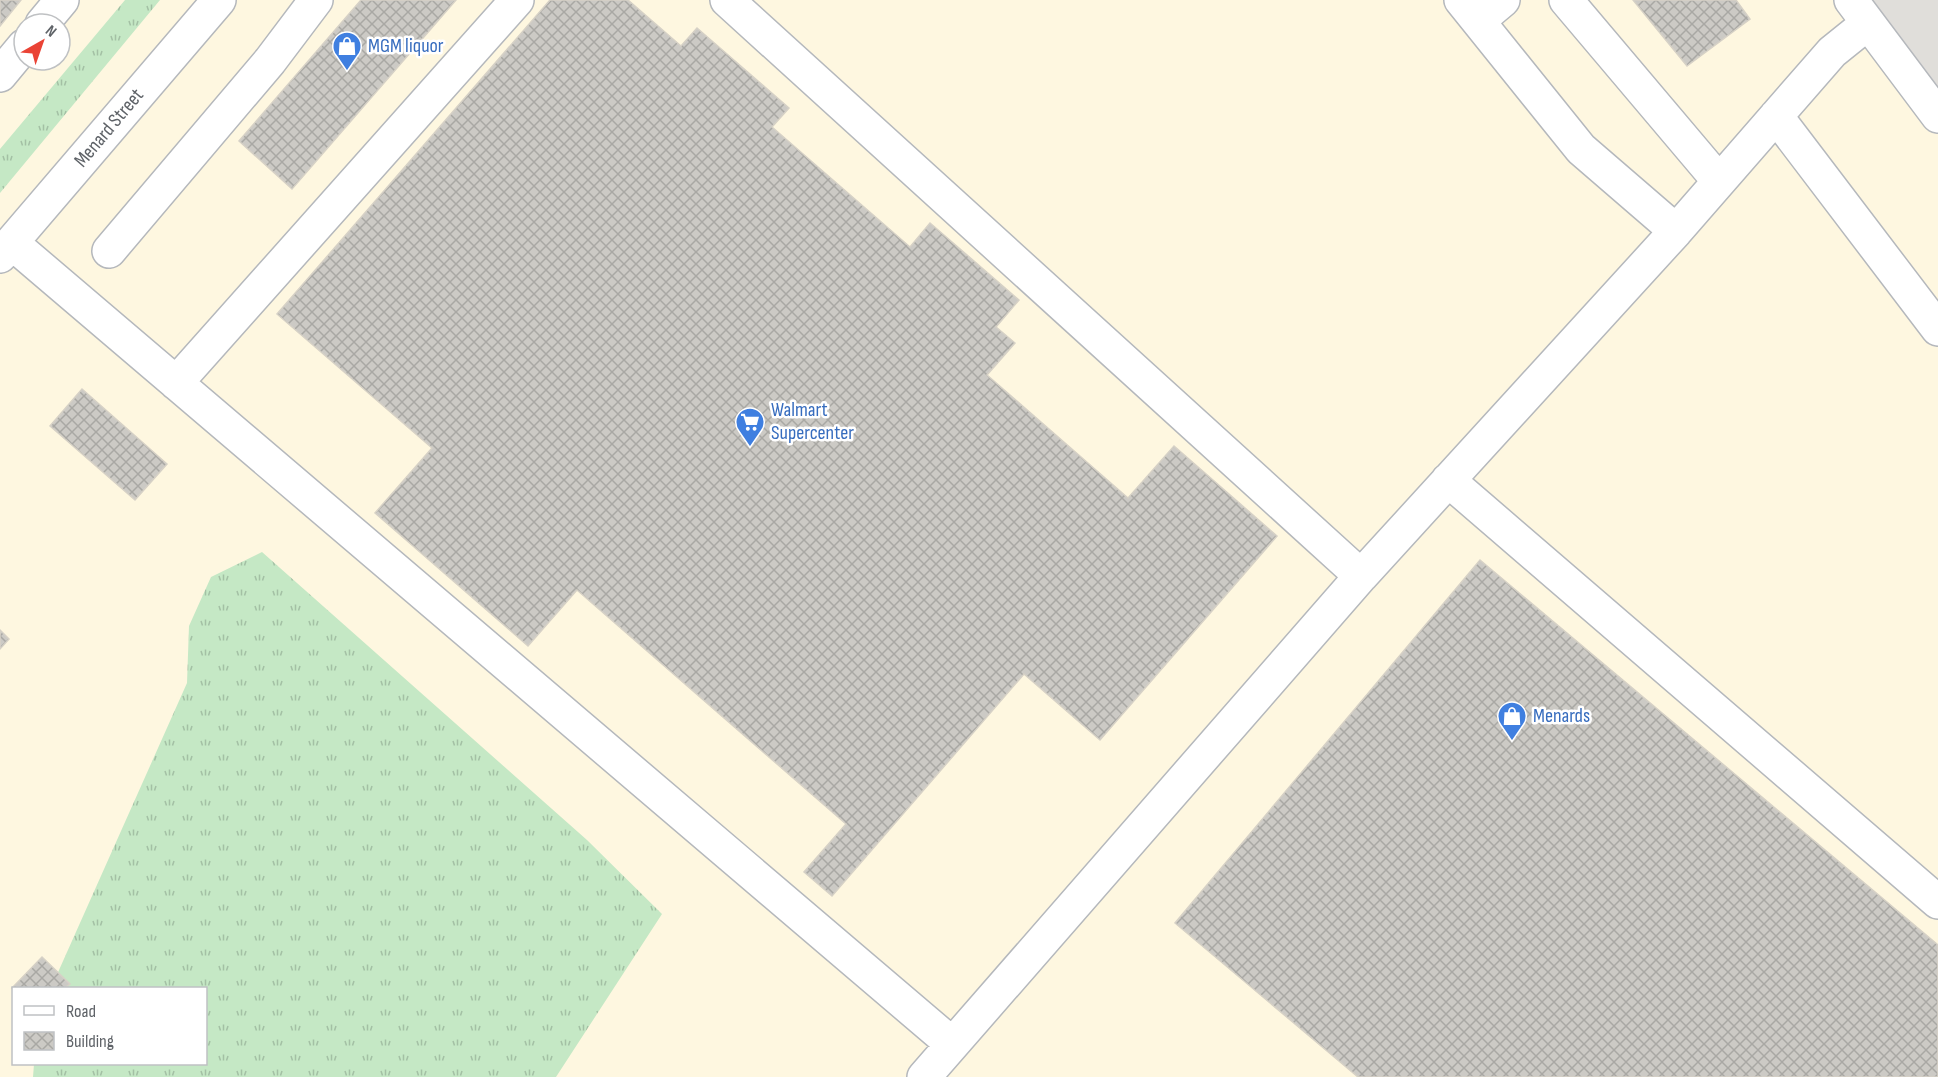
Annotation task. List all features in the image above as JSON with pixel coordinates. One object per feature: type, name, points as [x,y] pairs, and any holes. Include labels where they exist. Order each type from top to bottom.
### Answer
[{"type":"street","points":[[52,12],[62,0]]},
{"type":"street","name":"Menard Street","points":[[6,249],[219,0]]},
{"type":"street","points":[[109,251],[270,61],[316,0]]},
{"type":"street","points":[[176,383],[517,0]]},
{"type":"street","points":[[727,0],[1361,576]]},
{"type":"street","points":[[1503,0],[1470,10],[1581,148],[1676,231]]},
{"type":"street","points":[[1566,0],[1719,181]]},
{"type":"street","points":[[924,1077],[1361,576],[1676,231],[1832,52],[1859,12],[1938,116]]},
{"type":"street","points":[[0,75],[12,60]]},
{"type":"street","points":[[1776,116],[1938,329]]},
{"type":"street","points":[[6,249],[176,383],[952,1044]]},
{"type":"street","points":[[1448,480],[1938,902]]},
{"type":"shaded area","points":[[0,0],[1851,0],[1938,121],[1938,1077],[0,1077]]},
{"type":"shaded area","points":[[1851,0],[1938,0],[1938,112]]},
{"type":"green space","points":[[125,0],[160,0],[0,193],[0,149],[65,72],[72,72],[72,63]]},
{"type":"green space","points":[[262,552],[587,840],[662,914],[556,1077],[33,1077],[34,1065],[207,1065],[207,987],[51,987],[187,683],[189,626],[211,577]]},
{"type":"building","points":[[0,0],[21,0],[0,26]]},
{"type":"building","name":"MGM liquor","points":[[361,0],[456,0],[292,189],[239,141]]},
{"type":"building","name":"Walmart Supercenter","points":[[550,0],[628,0],[681,46],[697,28],[789,108],[772,127],[910,247],[930,223],[1019,300],[996,327],[1015,343],[987,375],[1128,498],[1174,446],[1277,536],[1100,740],[1024,674],[832,896],[804,872],[846,824],[577,590],[528,646],[375,513],[432,448],[277,314]]},
{"type":"building","points":[[1633,0],[1736,0],[1750,19],[1687,66]]},
{"type":"building","points":[[82,389],[167,464],[135,500],[50,426]]},
{"type":"building","name":"Menards","points":[[1480,560],[1938,945],[1938,1077],[1358,1077],[1175,923]]},
{"type":"building","points":[[0,630],[9,639],[0,649]]},
{"type":"building","points":[[42,957],[70,984],[66,987],[13,987]]},
{"type":"place","name":"MGM liquor","points":[[347,72]]},
{"type":"place","name":"Walmart Supercenter","points":[[750,448]]},
{"type":"place","name":"Menards","points":[[1512,742]]}]
